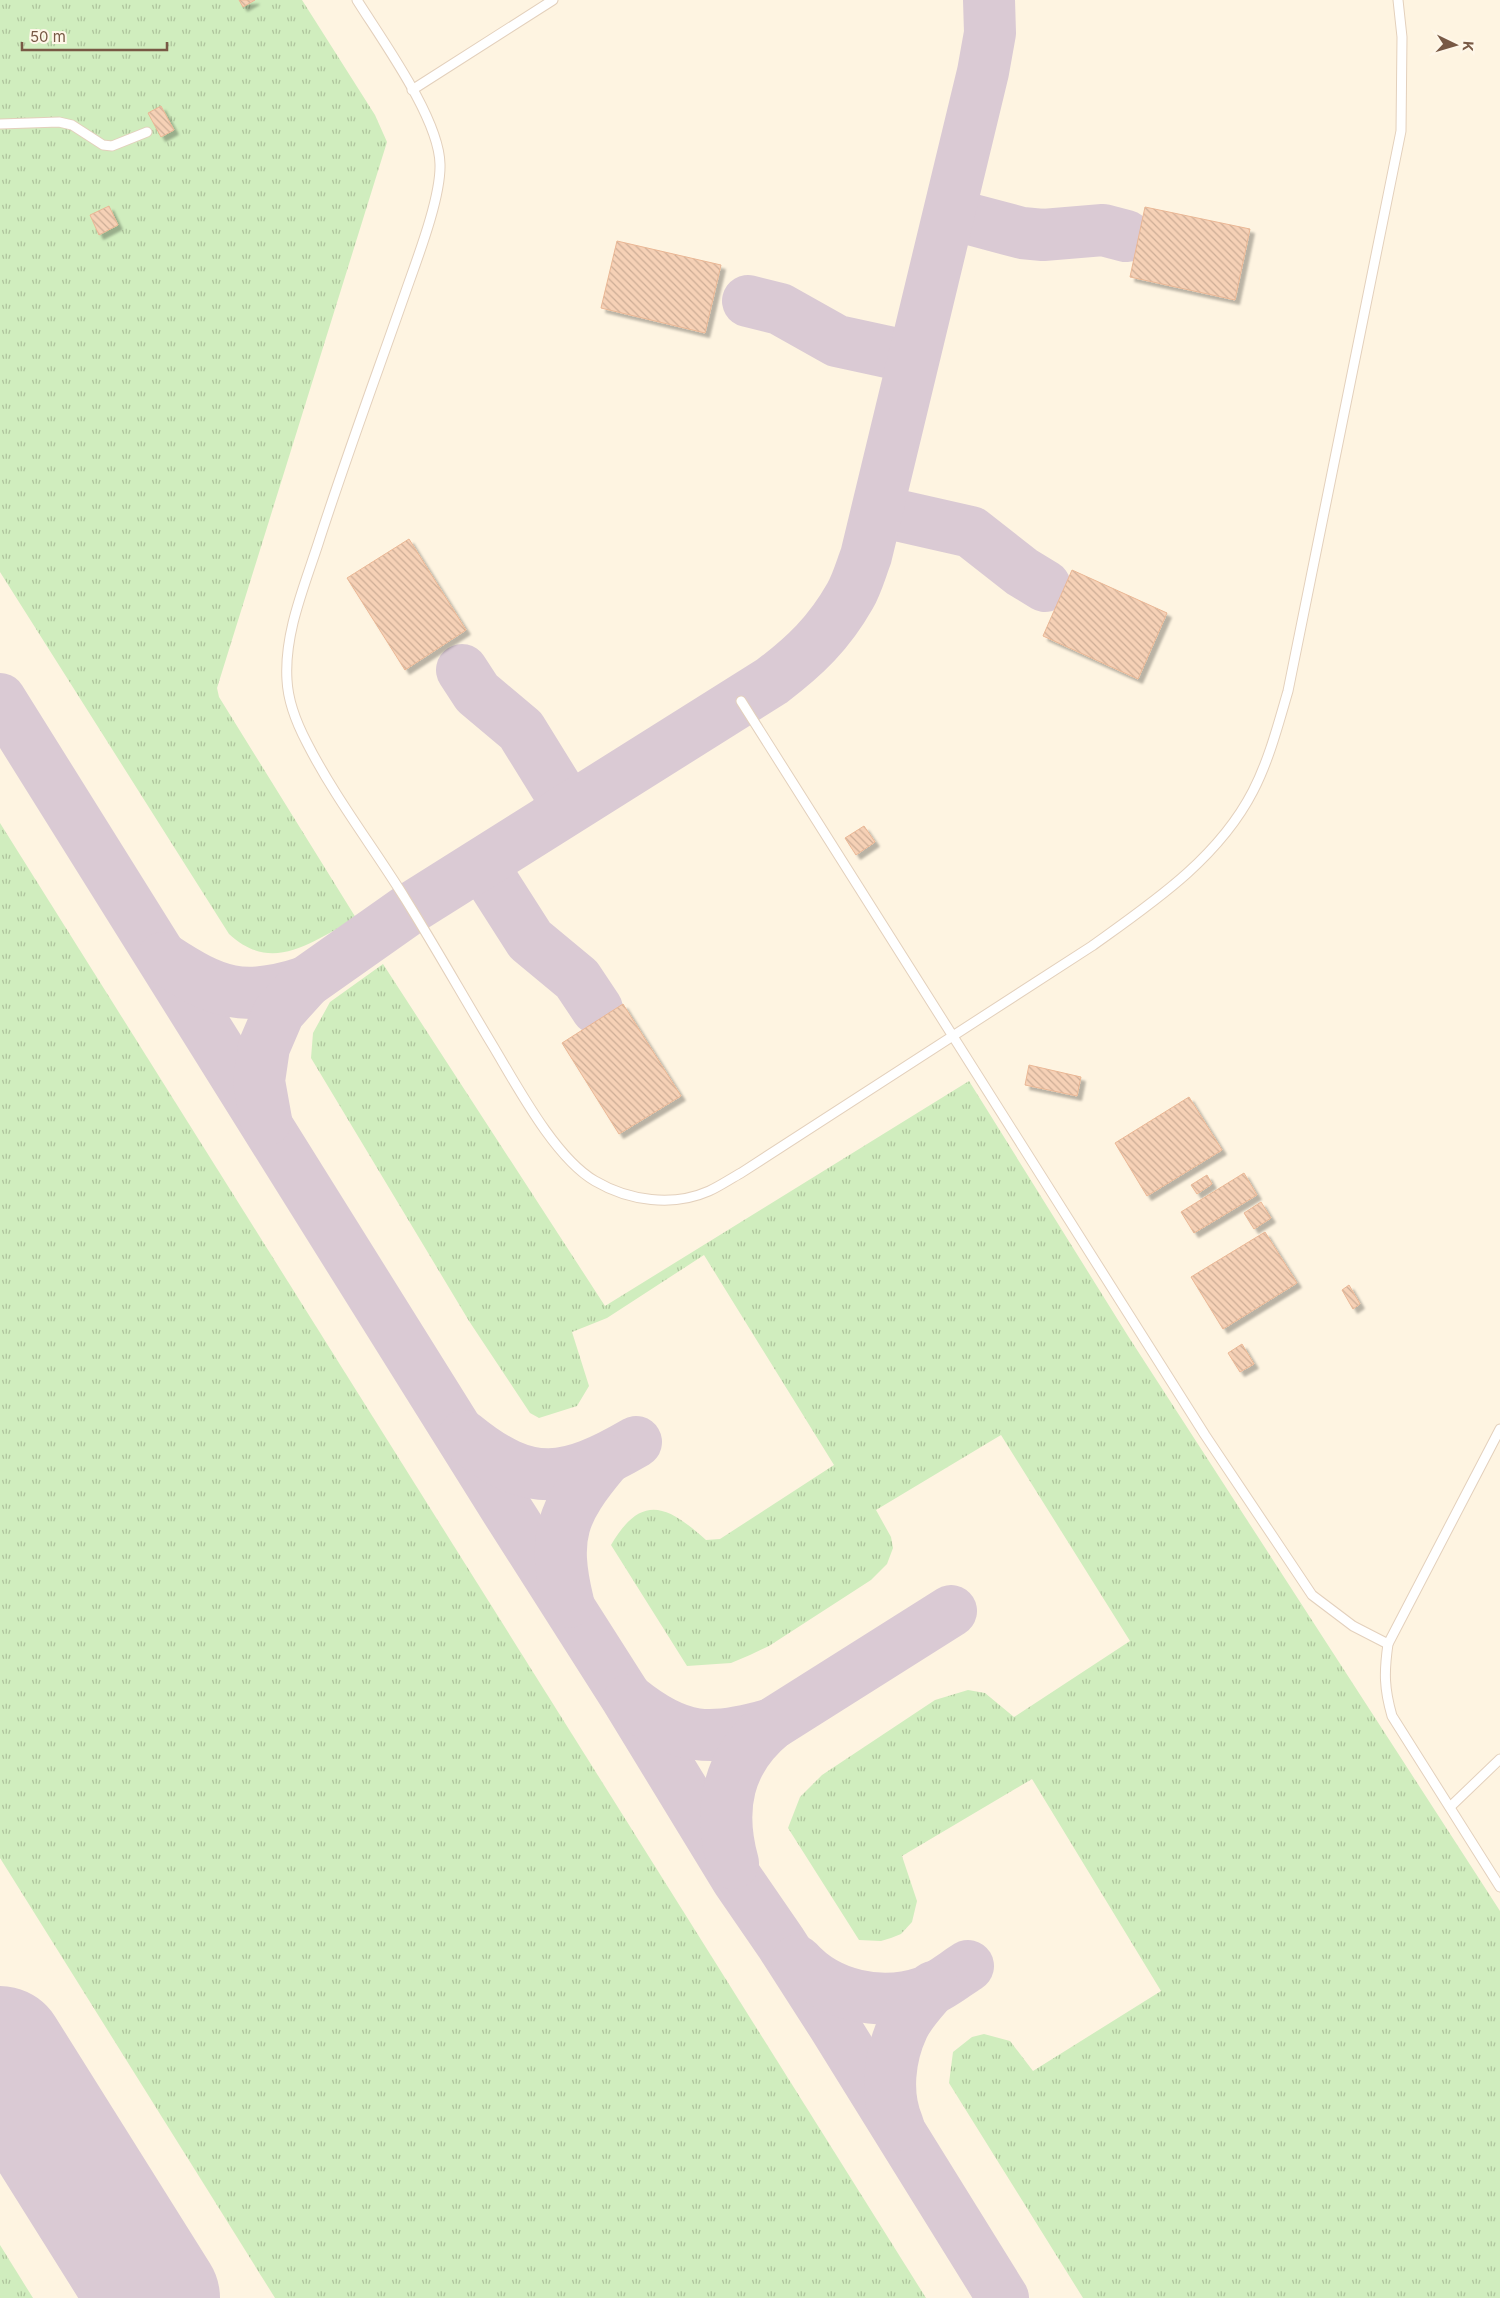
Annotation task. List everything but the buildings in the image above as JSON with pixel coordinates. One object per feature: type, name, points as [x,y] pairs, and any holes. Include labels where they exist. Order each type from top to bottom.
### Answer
[{"type":"lane","points":[[357,0],[426,114],[436,143],[440,163],[436,193],[416,262],[297,609],[288,649],[287,682],[293,712],[328,781],[402,893],[516,1084],[564,1154],[592,1180],[632,1198],[660,1200],[684,1199],[708,1191],[808,1131],[952,1035],[1092,946],[1146,907],[1199,863],[1227,831],[1252,792],[1273,743],[1288,691],[1401,131],[1402,37],[1398,0]]},
{"type":"lane","points":[[412,90],[553,0]]},
{"type":"lane","points":[[0,124],[59,122],[72,125],[103,145],[112,146],[147,132]]},
{"type":"lane","points":[[741,700],[1205,1435],[1312,1595],[1353,1626],[1388,1644]]},
{"type":"lane","points":[[1500,1429],[1388,1644],[1384,1672],[1385,1692],[1392,1716],[1500,1888]]},
{"type":"lane","points":[[1450,1807],[1500,1759]]},
{"type":"green space","points":[[0,0],[302,0],[375,115],[387,142],[217,688],[219,697],[356,918],[309,944],[293,950],[277,953],[261,952],[245,946],[229,934],[0,572]]},
{"type":"green space","points":[[0,823],[926,2298],[275,2298],[0,1858]]},
{"type":"green space","points":[[383,964],[605,1306],[969,1081],[1128,1336],[1500,1911],[1500,2298],[1083,2298],[949,2083],[953,2052],[972,2037],[984,2034],[1010,2041],[1033,2071],[1161,1991],[1032,1779],[902,1856],[917,1901],[912,1922],[901,1934],[881,1941],[859,1940],[788,1828],[800,1797],[822,1775],[935,1700],[968,1690],[985,1693],[1014,1717],[1130,1641],[1001,1435],[876,1510],[891,1537],[893,1548],[887,1564],[871,1580],[769,1646],[750,1655],[731,1663],[687,1666],[611,1545],[622,1528],[634,1517],[645,1511],[656,1510],[679,1519],[706,1540],[720,1539],[834,1465],[704,1255],[607,1318],[572,1332],[589,1386],[577,1406],[539,1418],[530,1413],[469,1321],[311,1058],[313,1033],[330,1002]]},
{"type":"green space","points":[[0,2245],[33,2298],[0,2298]]},
{"type":"taxiway","points":[[266,1120],[259,1081],[264,1047],[279,1012],[306,982],[411,908],[772,681],[816,643],[842,609],[855,587],[866,556],[983,72],[990,33],[989,0]]},
{"type":"taxiway","points":[[962,217],[1022,233],[1043,235],[1103,230],[1126,236]]},
{"type":"taxiway","points":[[748,301],[780,309],[837,341],[897,354]]},
{"type":"taxiway","points":[[896,515],[971,532],[1022,572],[1045,586]]},
{"type":"taxiway","points":[[462,670],[477,693],[521,730],[560,793],[559,814],[578,802],[570,798]]},
{"type":"taxiway","points":[[0,699],[505,1507],[626,1697],[737,1879],[833,2024],[1003,2298]]},
{"type":"taxiway","points":[[491,879],[530,940],[577,979],[597,1009]]},
{"type":"taxiway","points":[[163,958],[215,987],[231,991],[247,993],[265,992],[306,982]]},
{"type":"taxiway","points":[[464,1436],[509,1465],[529,1472],[549,1474],[569,1472],[589,1466],[636,1442]]},
{"type":"taxiway","points":[[568,1602],[561,1559],[564,1525],[579,1494],[605,1460]]},
{"type":"taxiway","points":[[733,1863],[726,1824],[730,1787],[736,1770],[757,1738],[772,1724],[951,1611]]},
{"type":"taxiway","points":[[629,1700],[664,1724],[696,1734],[731,1734],[772,1724]]},
{"type":"taxiway","points":[[797,1961],[824,1983],[856,1995],[873,1998],[908,1996],[931,1990],[968,1966]]},
{"type":"taxiway","points":[[898,2125],[891,2101],[890,2089],[894,2051],[906,2022],[916,2006],[933,1987]]},
{"type":"runway","points":[[0,2051],[155,2298]]}]
